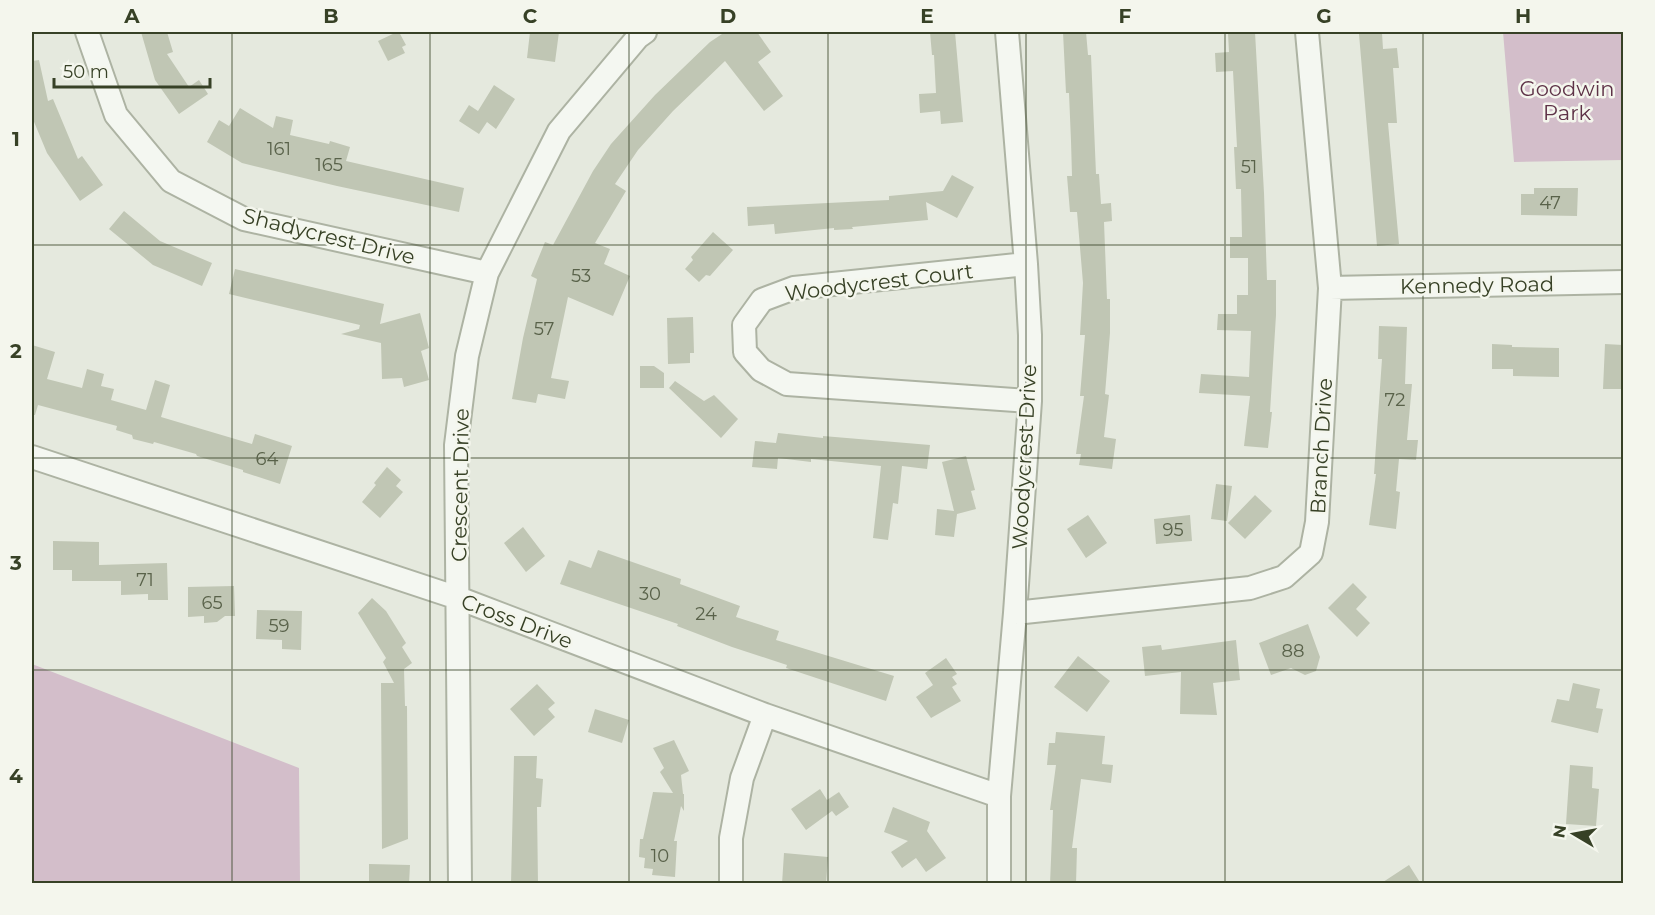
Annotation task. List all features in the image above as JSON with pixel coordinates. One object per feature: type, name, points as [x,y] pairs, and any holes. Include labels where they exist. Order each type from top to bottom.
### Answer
[{"type":"street","name":"Shadycrest Drive","points":[[87,32],[116,115],[171,181],[244,219],[487,273]]},
{"type":"street","name":"Woodycrest Drive","points":[[999,884],[999,796],[1030,401],[1030,335],[1026,264],[1007,32]]},
{"type":"street","name":"Branch Drive","points":[[1015,613],[1250,588],[1284,577],[1311,553],[1317,522],[1330,288],[1307,32]]},
{"type":"street","name":"Crescent Drive","points":[[460,884],[456,445],[466,356],[487,273],[559,131],[638,34]]},
{"type":"street","name":"Woodycrest Court","points":[[1026,264],[794,288],[762,300],[744,325],[745,351],[760,370],[787,384],[1030,401]]},
{"type":"street","name":"Kennedy Road","points":[[1330,288],[1623,282]]},
{"type":"street","name":"Cross Drive","points":[[32,457],[458,598],[765,715],[999,796]]},
{"type":"street","points":[[731,884],[731,838],[742,778],[765,715]]},
{"type":"green space","name":"Goodwin Park","points":[[1503,32],[1623,32],[1623,160],[1514,162]]},
{"type":"green space","points":[[32,664],[299,768],[300,883],[32,883]]},
{"type":"building","points":[[141,32],[167,32],[173,52],[167,54],[189,87],[199,80],[208,94],[179,114],[155,80]]},
{"type":"building","points":[[397,32],[406,45],[402,47],[405,53],[388,61],[378,41]]},
{"type":"building","points":[[530,32],[559,32],[555,62],[527,58]]},
{"type":"building","points":[[725,32],[757,32],[771,52],[758,62],[783,96],[764,111],[725,61],[673,111],[638,150],[615,184],[626,191],[595,243],[610,249],[604,264],[630,276],[613,316],[568,297],[551,378],[569,381],[565,399],[538,394],[536,403],[512,399],[537,279],[531,276],[545,242],[553,245],[593,171],[611,144],[655,95],[710,42]]},
{"type":"building","points":[[930,32],[955,32],[963,122],[941,124],[940,111],[920,113],[919,94],[936,93]]},
{"type":"building","points":[[1063,32],[1086,32],[1088,55],[1091,55],[1096,174],[1099,174],[1101,204],[1111,203],[1112,221],[1104,222],[1107,299],[1110,299],[1110,333],[1105,394],[1109,395],[1104,437],[1116,439],[1112,469],[1079,465],[1081,454],[1076,454],[1084,396],[1080,396],[1085,335],[1080,335],[1083,283],[1077,212],[1070,212],[1067,176],[1072,176],[1069,93],[1066,93]]},
{"type":"building","points":[[1255,32],[1267,280],[1276,280],[1270,412],[1272,412],[1268,448],[1244,446],[1250,396],[1199,393],[1201,374],[1249,377],[1251,331],[1217,330],[1218,314],[1237,314],[1237,295],[1248,295],[1248,258],[1230,258],[1230,237],[1242,237],[1241,189],[1236,189],[1234,147],[1237,147],[1233,71],[1216,72],[1215,53],[1229,52],[1228,33]]},
{"type":"building","points":[[1382,33],[1383,49],[1397,48],[1399,68],[1393,68],[1397,123],[1388,123],[1399,244],[1377,246],[1359,34]]},
{"type":"building","points":[[39,60],[48,101],[53,99],[78,159],[82,156],[103,185],[80,201],[47,153],[32,117],[32,61]]},
{"type":"building","points":[[494,85],[515,99],[496,129],[487,122],[479,134],[459,121],[469,105],[478,111]]},
{"type":"building","points":[[240,108],[273,128],[276,116],[293,120],[290,135],[329,144],[330,141],[350,147],[346,161],[464,188],[459,212],[242,163],[207,142],[219,120],[229,126]]},
{"type":"building","points":[[952,175],[974,187],[957,218],[926,202],[928,220],[852,227],[853,229],[834,230],[834,228],[775,234],[774,224],[748,226],[747,207],[889,200],[889,196],[943,191]]},
{"type":"building","points":[[1534,188],[1578,188],[1577,216],[1521,215],[1521,194],[1534,194]]},
{"type":"building","points":[[124,211],[160,241],[212,263],[202,286],[153,265],[109,229]]},
{"type":"building","points":[[713,232],[733,250],[710,276],[706,275],[699,282],[685,269],[693,260],[691,257]]},
{"type":"building","points":[[235,269],[384,304],[380,324],[420,313],[429,348],[421,351],[429,380],[404,387],[402,378],[382,379],[381,343],[341,334],[359,329],[360,325],[229,294]]},
{"type":"building","points":[[693,317],[694,353],[690,353],[690,363],[668,364],[667,318]]},
{"type":"building","points":[[1379,326],[1407,327],[1405,384],[1412,384],[1407,440],[1418,440],[1416,460],[1399,459],[1396,491],[1400,492],[1396,529],[1369,525],[1376,474],[1374,474],[1382,359],[1378,359]]},
{"type":"building","points":[[1492,344],[1512,345],[1512,347],[1559,348],[1559,377],[1513,376],[1513,369],[1492,369]]},
{"type":"building","points":[[1605,344],[1623,345],[1623,389],[1603,389]]},
{"type":"building","points":[[32,345],[55,352],[47,379],[82,388],[87,369],[104,374],[101,386],[114,389],[111,400],[146,410],[155,380],[170,385],[161,417],[252,444],[255,434],[292,446],[280,484],[196,454],[154,442],[153,444],[133,439],[132,435],[116,430],[117,426],[38,405],[35,415],[32,415]]},
{"type":"building","points":[[640,366],[654,366],[664,373],[664,388],[640,388]]},
{"type":"building","points":[[675,381],[704,401],[714,395],[738,419],[721,438],[669,388]]},
{"type":"building","points":[[778,433],[930,445],[927,469],[902,466],[898,504],[893,503],[888,540],[873,538],[881,466],[778,458],[777,469],[752,467],[755,441],[776,443]]},
{"type":"building","points":[[966,456],[975,490],[971,491],[976,509],[957,514],[954,537],[935,535],[937,509],[954,511],[942,462]]},
{"type":"building","points":[[387,467],[401,480],[396,486],[403,492],[380,518],[362,502]]},
{"type":"building","points":[[1216,484],[1232,486],[1227,521],[1211,519]]},
{"type":"building","points":[[1255,495],[1272,511],[1245,539],[1228,523]]},
{"type":"building","points":[[1088,515],[1107,543],[1086,558],[1067,529]]},
{"type":"building","points":[[1190,515],[1192,541],[1156,544],[1154,519]]},
{"type":"building","points":[[523,527],[545,556],[526,572],[504,543]]},
{"type":"building","points":[[53,541],[99,542],[99,565],[167,563],[168,600],[148,600],[148,594],[121,595],[121,581],[72,581],[72,570],[53,570]]},
{"type":"building","points":[[598,550],[681,579],[680,584],[740,606],[736,617],[779,631],[776,640],[894,676],[886,701],[786,668],[787,665],[732,647],[677,626],[678,624],[560,584],[569,560],[591,568]]},
{"type":"building","points":[[1353,583],[1367,597],[1356,609],[1370,623],[1357,637],[1328,608]]},
{"type":"building","points":[[234,586],[235,616],[225,616],[217,622],[204,623],[204,616],[188,617],[188,587]]},
{"type":"building","points":[[372,598],[386,611],[406,643],[402,647],[412,663],[404,669],[405,706],[407,706],[408,839],[382,849],[381,683],[394,683],[383,662],[386,658],[358,613]]},
{"type":"building","points":[[257,610],[302,611],[301,650],[282,649],[282,640],[256,639]]},
{"type":"building","points":[[1308,624],[1320,657],[1316,671],[1305,675],[1291,668],[1271,675],[1259,643]]},
{"type":"building","points":[[1236,640],[1240,680],[1213,683],[1217,715],[1180,714],[1181,672],[1145,676],[1142,647],[1161,645],[1162,650]]},
{"type":"building","points":[[1078,656],[1110,681],[1087,712],[1054,687]]},
{"type":"building","points":[[946,658],[957,674],[952,677],[957,684],[952,687],[961,701],[931,718],[916,697],[933,685],[925,673]]},
{"type":"building","points":[[1573,683],[1600,689],[1596,708],[1603,709],[1598,733],[1551,722],[1557,699],[1569,701]]},
{"type":"building","points":[[537,684],[555,703],[548,709],[555,717],[534,736],[510,709]]},
{"type":"building","points":[[595,709],[629,720],[622,743],[588,732]]},
{"type":"building","points":[[1056,732],[1105,736],[1102,764],[1113,765],[1111,783],[1081,779],[1072,848],[1077,848],[1076,884],[1050,884],[1053,810],[1050,810],[1056,765],[1047,765],[1049,743],[1055,743]]},
{"type":"building","points":[[674,740],[689,771],[681,775],[684,811],[681,806],[674,841],[677,841],[675,877],[652,875],[653,869],[644,868],[645,858],[639,857],[640,839],[643,839],[653,792],[673,793],[660,772],[664,768],[653,748]]},
{"type":"building","points":[[514,756],[537,756],[536,778],[543,779],[541,807],[537,807],[538,884],[511,884]]},
{"type":"building","points":[[1570,765],[1593,767],[1592,788],[1599,789],[1596,826],[1566,824]]},
{"type":"building","points":[[820,789],[827,800],[839,792],[849,807],[836,816],[832,811],[806,830],[791,809]]},
{"type":"building","points":[[893,807],[930,822],[927,831],[946,858],[926,872],[916,858],[902,868],[891,852],[908,841],[884,832]]},
{"type":"building","points":[[784,853],[828,857],[826,884],[782,884]]},
{"type":"building","points":[[369,864],[410,865],[409,884],[369,884]]},
{"type":"building","points":[[1409,865],[1421,884],[1380,884]]}]
